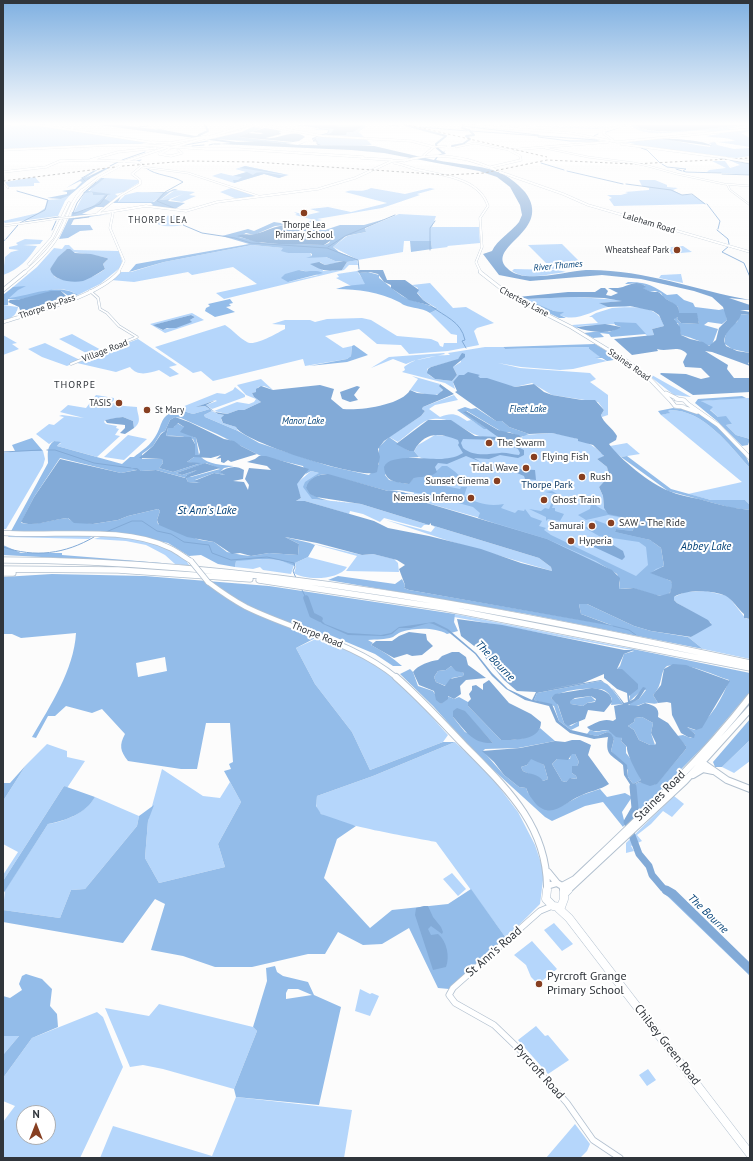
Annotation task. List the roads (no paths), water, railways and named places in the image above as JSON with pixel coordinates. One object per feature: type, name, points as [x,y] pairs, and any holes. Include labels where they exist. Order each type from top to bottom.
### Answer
[{"type":"highway","points":[[3,286],[31,262],[45,247],[56,231],[74,195],[93,179]]},
{"type":"highway","points":[[3,290],[25,272],[50,248],[61,231],[73,203],[80,192],[97,179]]},
{"type":"highway","points":[[3,559],[139,564],[298,583],[512,615],[750,663]]},
{"type":"highway","points":[[3,566],[186,569]]},
{"type":"highway","points":[[3,569],[76,569],[167,572],[298,583],[555,628],[750,668]]},
{"type":"highway","points":[[3,573],[76,569]]},
{"type":"main road","points":[[99,213],[120,195],[139,185],[141,181],[139,179]]},
{"type":"main road","points":[[99,213],[113,213],[146,206],[186,211],[215,202],[326,187],[351,179]]},
{"type":"main road","name":"Chertsey Lane","points":[[457,179],[470,185],[482,194],[488,205],[480,218],[482,247],[476,262],[480,272],[509,295],[571,327],[597,343]]},
{"type":"main road","name":"Laleham Road","points":[[522,179],[591,206],[750,252]]},
{"type":"main road","name":"Thorpe By-Pass","points":[[3,322],[69,300],[96,288],[114,275],[124,264],[122,253],[110,229],[113,213]]},
{"type":"main road","name":"Staines Road","points":[[597,343],[638,369],[660,388],[671,401]]},
{"type":"main road","name":"Staines Road","points":[[660,388],[678,399],[684,400],[688,404]]},
{"type":"main road","points":[[678,399],[671,401],[674,405],[708,417]]},
{"type":"main road","points":[[682,407],[688,404],[708,417],[750,458]]},
{"type":"main road","name":"Thorpe Road","points":[[4,533],[34,535],[120,535],[153,540],[172,547],[191,561],[208,582],[238,604],[337,642],[374,660],[405,684],[503,784],[520,804],[538,838],[548,872],[547,886]]},
{"type":"main road","name":"Staines Road","points":[[635,825],[724,731],[750,698]]},
{"type":"main road","name":"Staines Road","points":[[560,885],[574,879],[605,850],[689,778],[703,762],[715,752],[750,709]]},
{"type":"main road","points":[[711,769],[709,761],[715,752]]},
{"type":"main road","points":[[695,761],[703,762],[728,781],[750,789]]},
{"type":"main road","points":[[689,778],[700,770],[711,769]]},
{"type":"main road","name":"Staines Road","points":[[565,893],[618,845],[623,836]]},
{"type":"main road","points":[[605,850],[614,843],[618,845]]},
{"type":"main road","name":"Thorpe Road","points":[[548,872],[560,885]]},
{"type":"main road","points":[[560,885],[565,893],[564,902],[561,907],[555,906],[546,899],[547,886],[560,885]]},
{"type":"main road","name":"Chilsey Green Road","points":[[564,902],[569,918]]},
{"type":"main road","name":"Chilsey Green Road","points":[[555,906],[569,918],[750,1154]]},
{"type":"street","points":[[207,179],[258,196]]},
{"type":"street","points":[[700,179],[750,186]]},
{"type":"street","points":[[4,182],[9,188]]},
{"type":"street","points":[[727,184],[730,190],[750,205]]},
{"type":"street","points":[[3,229],[7,226],[18,224],[99,213]]},
{"type":"street","points":[[90,291],[95,293],[96,288]]},
{"type":"street","name":"Village Road","points":[[72,364],[133,340],[137,337],[119,326],[102,308],[95,293]]},
{"type":"street","name":"St Ann's Road","points":[[448,995],[453,988],[542,909],[546,899]]},
{"type":"street","name":"St Ann's Road","points":[[542,909],[555,906]]},
{"type":"street","name":"Pyrcroft Road","points":[[448,995],[455,1003],[494,1025],[519,1049],[567,1103],[593,1140],[620,1158]]},
{"type":"water","points":[[500,179],[511,179],[519,185],[525,192],[532,206],[531,217],[526,227],[505,252],[503,260],[507,268],[514,273],[523,276],[545,276],[586,270],[628,273],[648,276],[750,300],[729,298],[750,305],[750,310],[740,310],[750,312],[750,315],[741,314],[738,321],[727,333],[724,341],[726,346],[737,351],[750,353],[750,362],[748,363],[750,366],[712,352],[705,351],[728,365],[727,369],[734,378],[750,378],[750,392],[693,395],[660,374],[686,374],[701,379],[710,377],[701,368],[685,367],[683,362],[687,354],[684,351],[676,349],[657,349],[658,351],[632,355],[614,339],[654,335],[652,329],[664,326],[659,315],[653,311],[630,306],[608,307],[599,303],[622,301],[604,298],[576,297],[525,299],[518,297],[568,292],[595,292],[601,288],[605,288],[608,291],[606,295],[611,296],[618,293],[608,288],[618,288],[639,283],[646,287],[643,288],[651,292],[660,293],[677,306],[679,313],[697,313],[699,324],[681,323],[677,319],[678,317],[674,319],[680,327],[681,335],[703,342],[709,346],[716,340],[719,328],[727,320],[723,307],[712,297],[694,291],[641,279],[602,275],[530,281],[499,275],[483,254],[492,251],[497,243],[516,226],[522,215],[520,205],[510,187]]},
{"type":"water","points":[[287,225],[302,227],[312,231],[313,235],[333,239],[324,245],[279,244],[256,242],[237,236],[243,234],[260,233],[278,226]]},
{"type":"water","points":[[67,249],[70,249],[75,253],[91,254],[107,258],[108,259],[103,264],[105,269],[83,281],[74,282],[59,279],[50,269],[58,257]]},
{"type":"water","points":[[344,261],[347,262],[342,270],[333,271],[319,268],[310,264],[319,262],[325,265]]},
{"type":"water","points":[[383,270],[387,280],[405,280],[419,290],[417,293],[423,300],[432,306],[409,300],[391,288],[391,285],[384,282],[378,274],[370,272],[359,273],[357,271]]},
{"type":"water","points":[[51,291],[61,291],[66,296],[17,314],[20,310],[19,307],[8,302],[10,300],[17,300]]},
{"type":"water","points":[[191,315],[195,317],[190,320],[192,322],[176,328],[167,328],[163,330],[153,325]]},
{"type":"water","points":[[605,324],[621,327],[617,330],[599,332],[576,327]]},
{"type":"water","points":[[462,353],[465,354],[465,357],[453,367],[457,375],[452,381],[435,379],[427,373],[428,369],[431,367],[458,359]]},
{"type":"water","name":"St Ann's Lake","points":[[468,372],[480,375],[478,376],[480,378],[487,378],[515,387],[534,384],[544,392],[552,395],[582,400],[595,400],[604,410],[601,415],[602,418],[617,436],[616,440],[609,444],[628,464],[653,483],[676,494],[724,506],[750,510],[750,619],[744,618],[744,614],[728,597],[714,592],[692,592],[679,594],[674,597],[674,600],[677,603],[708,620],[712,625],[691,637],[651,631],[634,626],[587,604],[579,604],[581,614],[613,626],[409,590],[404,588],[405,585],[399,569],[405,565],[397,560],[373,554],[362,555],[317,543],[285,537],[299,544],[298,555],[269,553],[251,556],[240,553],[232,554],[214,542],[187,537],[159,525],[157,520],[160,511],[158,509],[128,516],[118,520],[93,524],[74,523],[68,518],[37,524],[26,524],[21,522],[34,497],[60,459],[121,473],[137,470],[131,468],[137,468],[141,471],[156,470],[185,478],[187,475],[197,470],[182,475],[176,473],[205,463],[220,468],[186,478],[188,482],[200,483],[194,481],[214,473],[225,475],[219,472],[228,468],[237,467],[244,470],[243,479],[233,481],[244,482],[248,490],[249,485],[245,479],[249,468],[271,470],[267,466],[247,462],[259,456],[266,456],[309,469],[297,484],[301,498],[296,501],[305,501],[374,521],[388,528],[429,536],[481,549],[521,563],[552,571],[551,567],[539,558],[431,525],[431,523],[429,525],[361,504],[316,497],[310,494],[306,488],[311,479],[314,477],[328,474],[388,491],[406,493],[414,496],[420,501],[547,539],[612,570],[620,578],[619,589],[634,588],[660,596],[670,593],[672,585],[671,581],[650,573],[664,566],[661,548],[650,540],[615,532],[616,529],[632,531],[634,528],[627,518],[608,514],[604,508],[603,496],[599,487],[609,476],[607,467],[597,459],[604,456],[593,445],[578,441],[578,439],[552,433],[529,434],[509,427],[502,421],[496,421],[455,392],[457,391],[453,382],[459,375],[464,375]]},
{"type":"water","name":"Manor Lake","points":[[440,384],[454,394],[423,407],[422,409],[425,411],[421,416],[384,441],[378,449],[380,457],[377,472],[368,473],[350,471],[279,450],[243,433],[236,427],[223,423],[221,418],[224,415],[218,414],[205,406],[196,407],[216,400],[206,405],[215,412],[227,414],[238,410],[244,410],[261,402],[254,397],[252,393],[256,392],[256,389],[261,386],[273,390],[320,385],[334,389],[331,399],[343,409],[359,409],[390,403],[398,400],[410,390],[417,393],[437,395],[443,390],[439,386]]},
{"type":"water","points":[[357,386],[360,387],[354,395],[358,400],[350,402],[342,399],[340,392]]},
{"type":"water","points":[[466,411],[498,430],[519,435],[522,438],[519,442],[509,443],[513,446],[523,446],[518,447],[524,450],[524,455],[518,458],[500,455],[489,459],[474,458],[481,462],[466,456],[447,464],[438,463],[435,467],[437,472],[431,476],[414,478],[409,484],[395,482],[386,476],[384,467],[387,463],[393,460],[410,458],[442,459],[451,458],[463,453],[458,445],[458,440],[439,435],[433,435],[423,440],[418,444],[414,451],[409,451],[396,444],[428,420],[451,420],[475,436],[498,437],[463,412]],"holes":[[[463,439],[499,440],[518,449],[520,453],[519,455],[502,453],[476,454],[467,451],[463,448],[461,443]]]},
{"type":"water","points":[[123,417],[133,421],[134,428],[125,434],[120,433],[125,428],[125,425],[107,423],[105,420]]},
{"type":"water","points":[[175,417],[189,422],[224,439],[234,441],[257,454],[231,462],[228,460],[224,463],[221,462],[221,458],[216,459],[221,455],[211,458],[194,457],[187,462],[201,463],[173,472],[159,468],[163,463],[162,459],[139,458],[153,446],[161,434],[165,431],[170,420]],"holes":[[[178,423],[184,427],[180,432],[196,438],[200,452],[199,455],[195,455],[195,444],[191,437],[166,436],[168,428],[173,428]]]},
{"type":"water","points":[[518,469],[535,470],[536,480],[525,479],[524,476],[517,473]]},
{"type":"water","points":[[591,543],[613,545],[623,551],[625,557],[622,560],[592,546]]},
{"type":"water","points":[[316,615],[325,624],[348,633],[381,635],[391,633],[399,627],[434,622],[448,629],[476,653],[492,673],[508,689],[532,700],[536,692],[517,691],[504,680],[478,649],[461,636],[457,619],[502,625],[624,650],[634,650],[624,654],[617,669],[622,669],[638,684],[638,689],[629,696],[630,701],[634,699],[643,687],[646,688],[639,699],[628,705],[638,706],[645,703],[655,707],[658,711],[658,717],[668,723],[686,746],[686,749],[657,784],[650,786],[639,782],[634,785],[636,793],[633,794],[631,786],[624,775],[623,765],[608,751],[608,737],[594,739],[570,733],[556,722],[549,706],[525,700],[506,689],[492,676],[475,654],[446,630],[429,623],[411,628],[399,628],[392,634],[384,636],[348,635],[323,624],[314,617]],"holes":[[[604,674],[604,678],[617,689],[627,693],[628,702],[624,703],[611,688],[623,704],[614,706],[616,719],[613,721],[603,721],[587,727],[592,731],[608,730],[616,737],[622,738],[621,741],[627,747],[630,758],[641,780],[633,784],[628,777],[627,765],[611,751],[614,739],[611,734],[607,732],[597,736],[571,730],[559,721],[552,704],[534,700],[537,693],[600,681],[605,683],[601,680],[538,691],[583,683]],[[642,717],[653,723],[651,733],[656,743],[655,745],[650,745],[639,740],[634,730],[628,726],[634,722],[635,718]]]},
{"type":"water","points":[[409,632],[426,634],[427,640],[433,646],[422,655],[412,656],[407,654],[394,658],[371,645],[376,641],[392,641]]},
{"type":"water","points":[[452,652],[459,652],[466,657],[468,665],[486,678],[466,680],[460,686],[461,694],[454,699],[448,696],[448,699],[441,704],[436,700],[434,691],[419,685],[413,672],[421,665],[438,660],[442,656]],"holes":[[[451,666],[456,671],[464,673],[463,676],[450,679],[445,686],[436,682],[434,677],[438,671],[446,670]]]},
{"type":"water","points":[[673,664],[686,665],[730,681],[702,728],[696,730],[687,727],[695,734],[694,738],[688,737],[681,733],[672,715],[671,703],[658,703],[653,695],[661,685],[664,669]]},
{"type":"water","points":[[489,680],[509,703],[531,714],[541,722],[537,733],[526,738],[501,740],[468,706],[468,702],[471,699],[469,694],[472,690],[472,686],[476,685],[483,690],[483,684]]},
{"type":"water","points":[[595,688],[608,693],[612,699],[612,702],[604,712],[588,710],[585,719],[568,726],[564,723],[558,705],[551,698],[555,694]],"holes":[[[591,696],[596,699],[595,702],[587,703],[583,706],[571,704],[570,701],[575,698]]]},
{"type":"water","points":[[457,708],[465,711],[493,743],[486,743],[470,736],[453,717],[453,711]]},
{"type":"water","points":[[580,740],[591,745],[588,755],[609,784],[580,796],[553,810],[542,808],[536,804],[526,788],[519,787],[504,775],[494,762],[482,751],[520,748],[555,741],[565,742]],"holes":[[[572,754],[575,754],[579,762],[577,766],[572,766],[572,773],[577,779],[570,778],[566,782],[562,781],[552,764],[557,759],[568,760]],[[531,759],[544,765],[548,779],[543,781],[536,775],[523,771],[521,767],[527,765]]]},
{"type":"water","points":[[428,906],[443,932],[442,934],[431,926],[428,929],[431,935],[438,934],[446,945],[448,959],[446,967],[433,970],[415,915],[416,908]]},
{"type":"waterway","points":[[174,208],[157,201],[165,192],[183,182],[177,179]]},
{"type":"waterway","points":[[602,179],[623,184]]},
{"type":"waterway","points":[[86,191],[96,182]]},
{"type":"waterway","points":[[626,184],[671,190],[682,195],[692,194],[705,204]]},
{"type":"waterway","points":[[17,191],[48,200],[45,210],[20,223]]},
{"type":"waterway","points":[[73,213],[77,203],[85,192]]},
{"type":"waterway","points":[[73,214],[100,204],[107,195]]},
{"type":"waterway","points":[[707,204],[720,221],[718,229]]},
{"type":"waterway","points":[[328,247],[345,236],[395,215]]},
{"type":"waterway","points":[[25,222],[59,217]]},
{"type":"waterway","points":[[73,219],[89,217]]},
{"type":"waterway","points":[[52,230],[56,221]]},
{"type":"waterway","points":[[430,250],[430,228],[435,221]]},
{"type":"waterway","points":[[186,222],[183,225],[202,233],[235,238],[251,243],[327,248],[358,260],[359,269]]},
{"type":"waterway","points":[[6,239],[18,225]]},
{"type":"waterway","points":[[717,230],[728,239],[729,244]]},
{"type":"waterway","points":[[729,246],[722,252],[744,263],[750,277]]},
{"type":"waterway","points":[[431,306],[452,320],[460,328],[465,340],[462,341],[466,348]]},
{"type":"waterway","points":[[3,452],[41,450]]},
{"type":"waterway","points":[[47,450],[55,450],[94,463],[131,468]]},
{"type":"waterway","name":"The Bourne","points":[[106,532],[132,521],[142,521],[157,531],[171,534],[184,542],[209,545],[212,553],[231,560],[267,557],[294,563],[295,567],[293,571],[296,578]]},
{"type":"waterway","name":"The Bourne","points":[[3,547],[38,553],[61,551],[83,543],[94,537]]},
{"type":"waterway","name":"The Bourne","points":[[301,588],[306,598]]},
{"type":"waterway","name":"The Bourne","points":[[306,598],[312,615],[320,619]]},
{"type":"waterway","points":[[613,626],[629,630],[636,635]]},
{"type":"waterway","name":"The Bourne","points":[[633,787],[635,808],[627,822],[639,854],[649,866],[652,875],[663,888],[668,891]]},
{"type":"waterway","name":"The Bourne","points":[[666,890],[673,894],[750,969]]},
{"type":"railway","points":[[3,181],[18,179]]},
{"type":"place","name":"Thorpe Lea Primary School","points":[[304,213]]},
{"type":"place","name":"Wheatsheaf Park","points":[[677,250]]},
{"type":"place","name":"TASIS","points":[[119,403]]},
{"type":"place","name":"St Mary","points":[[147,410]]},
{"type":"place","name":"The Swarm","points":[[489,443]]},
{"type":"place","name":"Flying Fish","points":[[534,457]]},
{"type":"place","name":"Tidal Wave","points":[[526,468]]},
{"type":"place","name":"Rush","points":[[582,477]]},
{"type":"place","name":"Sunset Cinema","points":[[497,481]]},
{"type":"place","name":"Nemesis Inferno","points":[[471,498]]},
{"type":"place","name":"Ghost Train","points":[[544,500]]},
{"type":"place","name":"SAW - The Ride","points":[[611,523]]},
{"type":"place","name":"Samurai","points":[[592,526]]},
{"type":"place","name":"Hyperia","points":[[571,541]]},
{"type":"place","name":"Pyrcroft Grange Primary School","points":[[539,984]]},
{"type":"district","name":"THORPE LEA","points":[[158,220]]},
{"type":"district","name":"THORPE","points":[[75,385]]},
{"type":"water label","name":"River Thames","points":[[558,266]]},
{"type":"water label","name":"Fleet Lake","points":[[528,409]]},
{"type":"water label","name":"Abbey Lake","points":[[706,547]]},
{"type":"park label","name":"Thorpe Park","points":[[547,485]]}]
